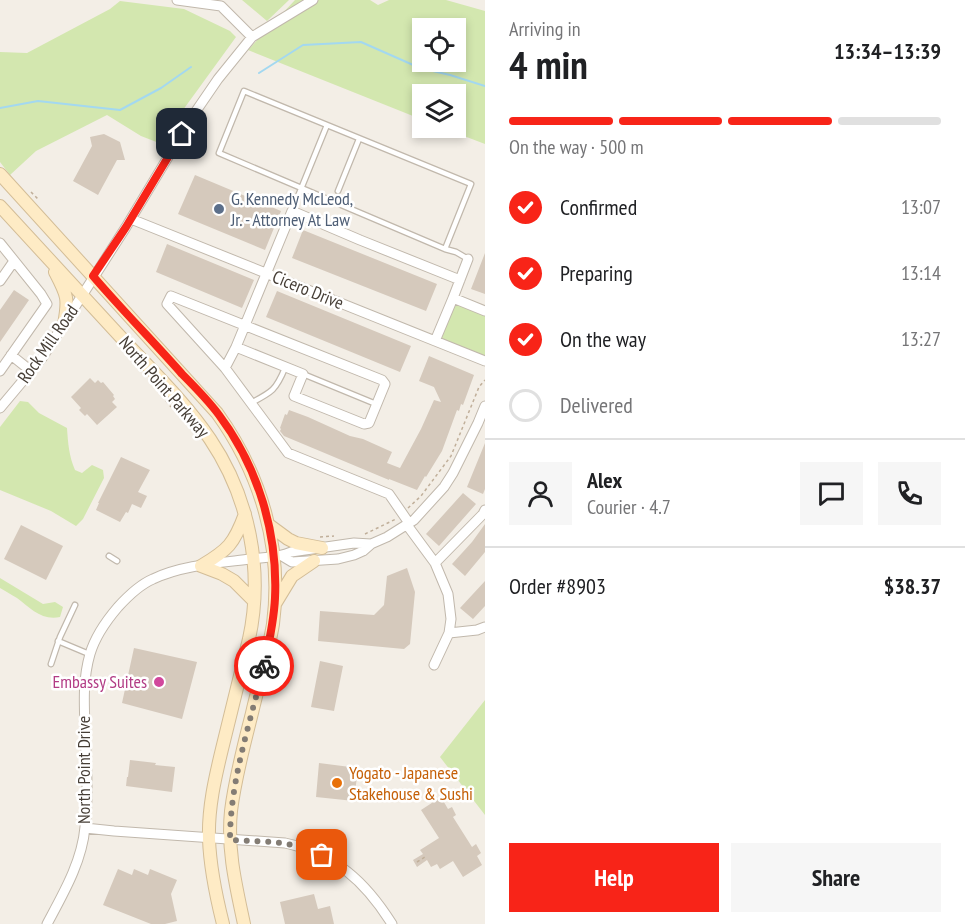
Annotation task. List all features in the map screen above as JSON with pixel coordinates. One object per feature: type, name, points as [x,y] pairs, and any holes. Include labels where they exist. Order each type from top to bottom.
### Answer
[{"type":"street","points":[[177,0],[221,6],[252,36]]},
{"type":"street","name":"Rock Mill Road","points":[[0,408],[42,358],[218,79],[252,36],[312,0]]},
{"type":"street","name":"North Point Parkway","points":[[0,174],[208,402],[237,442],[252,472],[263,502],[278,557],[274,605],[270,637],[235,784],[231,813],[230,840],[233,875],[244,924]]},
{"type":"street","name":"North Point Parkway","points":[[0,206],[200,425],[228,471],[245,514],[251,536],[254,601],[249,636],[213,790],[209,838],[212,873],[223,924]]},
{"type":"street","points":[[225,368],[236,347],[292,212],[460,280]]},
{"type":"street","name":"Cicero Drive","points":[[131,219],[485,361]]},
{"type":"street","points":[[0,243],[47,304],[0,371]]},
{"type":"street","points":[[45,255],[67,298],[64,324]]},
{"type":"street","points":[[435,341],[468,260]]},
{"type":"street","points":[[0,281],[14,261]]},
{"type":"street","points":[[236,347],[303,374],[294,396],[364,424],[369,423],[385,384],[382,380],[171,297],[167,304],[225,368],[288,453],[389,494],[435,563],[448,594],[449,633],[434,664]]},
{"type":"street","points":[[453,298],[485,311]]},
{"type":"street","points":[[11,355],[31,371]]},
{"type":"street","points":[[278,557],[292,562],[338,559],[354,555],[414,520],[444,488],[485,406]]},
{"type":"street","points":[[435,563],[485,510]]},
{"type":"street","points":[[201,566],[218,556],[232,543],[238,535],[245,514]]},
{"type":"street","points":[[269,525],[296,543],[371,544]]},
{"type":"street","points":[[278,557],[320,543]]},
{"type":"street","name":"North Point Drive","points":[[47,924],[70,878],[85,828],[87,774],[84,691],[90,654],[103,627],[134,591],[152,579],[178,569],[253,558],[278,557]]},
{"type":"street","points":[[274,605],[292,576],[314,561]]},
{"type":"street","points":[[201,566],[234,581],[254,601]]},
{"type":"street","points":[[449,633],[485,627]]},
{"type":"street","points":[[85,828],[285,843],[306,848],[324,856],[358,880],[392,924]]},
{"type":"lane","points":[[444,249],[471,184],[244,91],[219,153],[444,249],[456,252],[468,260]]},
{"type":"lane","points":[[292,212],[327,125]]},
{"type":"lane","points":[[338,191],[359,139]]},
{"type":"lane","points":[[251,403],[276,388],[285,367]]},
{"type":"lane","points":[[303,374],[376,404]]},
{"type":"lane","points":[[109,556],[117,561]]},
{"type":"lane","points":[[51,664],[58,641],[75,605]]},
{"type":"lane","points":[[58,641],[90,654]]},
{"type":"path","points":[[30,191],[39,200]]},
{"type":"path","points":[[363,535],[396,519],[421,496],[451,456],[479,387],[485,380]]},
{"type":"path","points":[[166,401],[171,407]]},
{"type":"path","points":[[320,543],[341,536]]},
{"type":"path","points":[[417,862],[425,857]]},
{"type":"green space","points":[[242,0],[289,0],[267,21]]},
{"type":"green space","points":[[295,0],[370,0],[378,5],[389,0],[446,0],[485,11],[485,144],[466,137],[466,84],[412,84],[412,116],[248,50]]},
{"type":"green space","points":[[120,1],[184,9],[230,31],[236,37],[159,143],[141,136],[107,115],[36,151],[10,175],[0,162],[0,52],[27,53],[110,9]]},
{"type":"green space","points":[[454,303],[485,316],[485,358],[440,340]]},
{"type":"green space","points":[[20,401],[28,402],[39,413],[67,428],[70,455],[75,470],[82,473],[92,465],[103,470],[104,478],[83,519],[76,526],[51,511],[0,490],[0,427]]},
{"type":"green space","points":[[0,578],[43,604],[55,602],[63,607],[60,617],[48,617],[37,613],[0,588]]},
{"type":"green space","points":[[485,700],[485,815],[440,757]]},
{"type":"building","points":[[104,134],[120,142],[125,160],[117,160],[98,195],[73,181],[92,146],[90,137]]},
{"type":"building","points":[[195,175],[281,211],[265,250],[178,214]]},
{"type":"building","points":[[303,230],[437,284],[426,311],[292,258]]},
{"type":"building","points":[[167,244],[254,280],[242,308],[156,272]]},
{"type":"building","points":[[485,253],[485,294],[471,289]]},
{"type":"building","points":[[14,290],[29,300],[0,342],[0,310]]},
{"type":"building","points":[[277,291],[411,346],[400,372],[266,317]]},
{"type":"building","points":[[429,356],[474,375],[463,405],[461,404],[459,411],[457,410],[442,451],[417,490],[284,436],[280,431],[285,414],[287,415],[289,410],[392,452],[387,463],[400,468],[434,400],[441,402],[434,387],[419,381]]},
{"type":"building","points":[[90,378],[95,383],[98,380],[103,382],[114,395],[115,399],[112,402],[117,407],[97,425],[87,414],[85,416],[79,410],[81,408],[71,397]]},
{"type":"building","points":[[485,443],[485,489],[483,494],[467,487]]},
{"type":"building","points":[[121,457],[150,470],[138,492],[147,496],[141,508],[132,504],[120,522],[96,510]]},
{"type":"building","points":[[463,493],[476,504],[439,546],[426,534]]},
{"type":"building","points":[[485,524],[485,552],[465,576],[452,564]]},
{"type":"building","points":[[21,525],[63,546],[46,580],[4,559]]},
{"type":"building","points":[[407,568],[415,592],[410,644],[404,649],[318,641],[320,611],[374,615],[384,605],[387,576]]},
{"type":"building","points":[[485,581],[485,606],[473,619],[460,608]]},
{"type":"building","name":"Embassy Suites","points":[[134,648],[197,662],[182,719],[122,703]]},
{"type":"building","points":[[320,661],[343,666],[334,711],[311,707]]},
{"type":"building","points":[[130,760],[175,767],[172,792],[126,786]]},
{"type":"building","name":"Yogato - Japanese Stakehouse & Sushi","points":[[319,763],[358,768],[354,801],[316,797]]},
{"type":"building","points":[[441,797],[448,809],[452,807],[456,815],[453,817],[472,847],[476,844],[481,853],[477,856],[482,865],[463,877],[453,861],[440,869],[437,864],[431,867],[427,860],[417,867],[413,860],[423,854],[420,850],[439,838],[421,810]]},
{"type":"building","points":[[118,869],[132,875],[134,869],[148,875],[150,869],[177,880],[171,894],[177,921],[151,924],[103,905]]},
{"type":"building","points":[[314,894],[318,909],[330,906],[334,924],[285,924],[280,902]]},
{"type":"waterway","points":[[259,73],[303,45],[361,42],[420,68],[485,86]]},
{"type":"waterway","points":[[0,108],[38,101],[120,110],[161,88],[191,67]]},
{"type":"way so far","points":[[264,666],[235,784],[230,840],[285,843],[322,855]]},
{"type":"place","name":"G. Kennedy McLeod, Jr. - Attorney At Law","points":[[219,209]]},
{"type":"place","name":"Embassy Suites","points":[[159,682]]},
{"type":"place","name":"Yogato - Japanese Stakehouse & Sushi","points":[[337,783]]},
{"type":"route","points":[[182,134],[126,227],[93,276],[217,412],[237,442],[252,472],[268,518],[275,565],[274,609],[264,666]]}]
